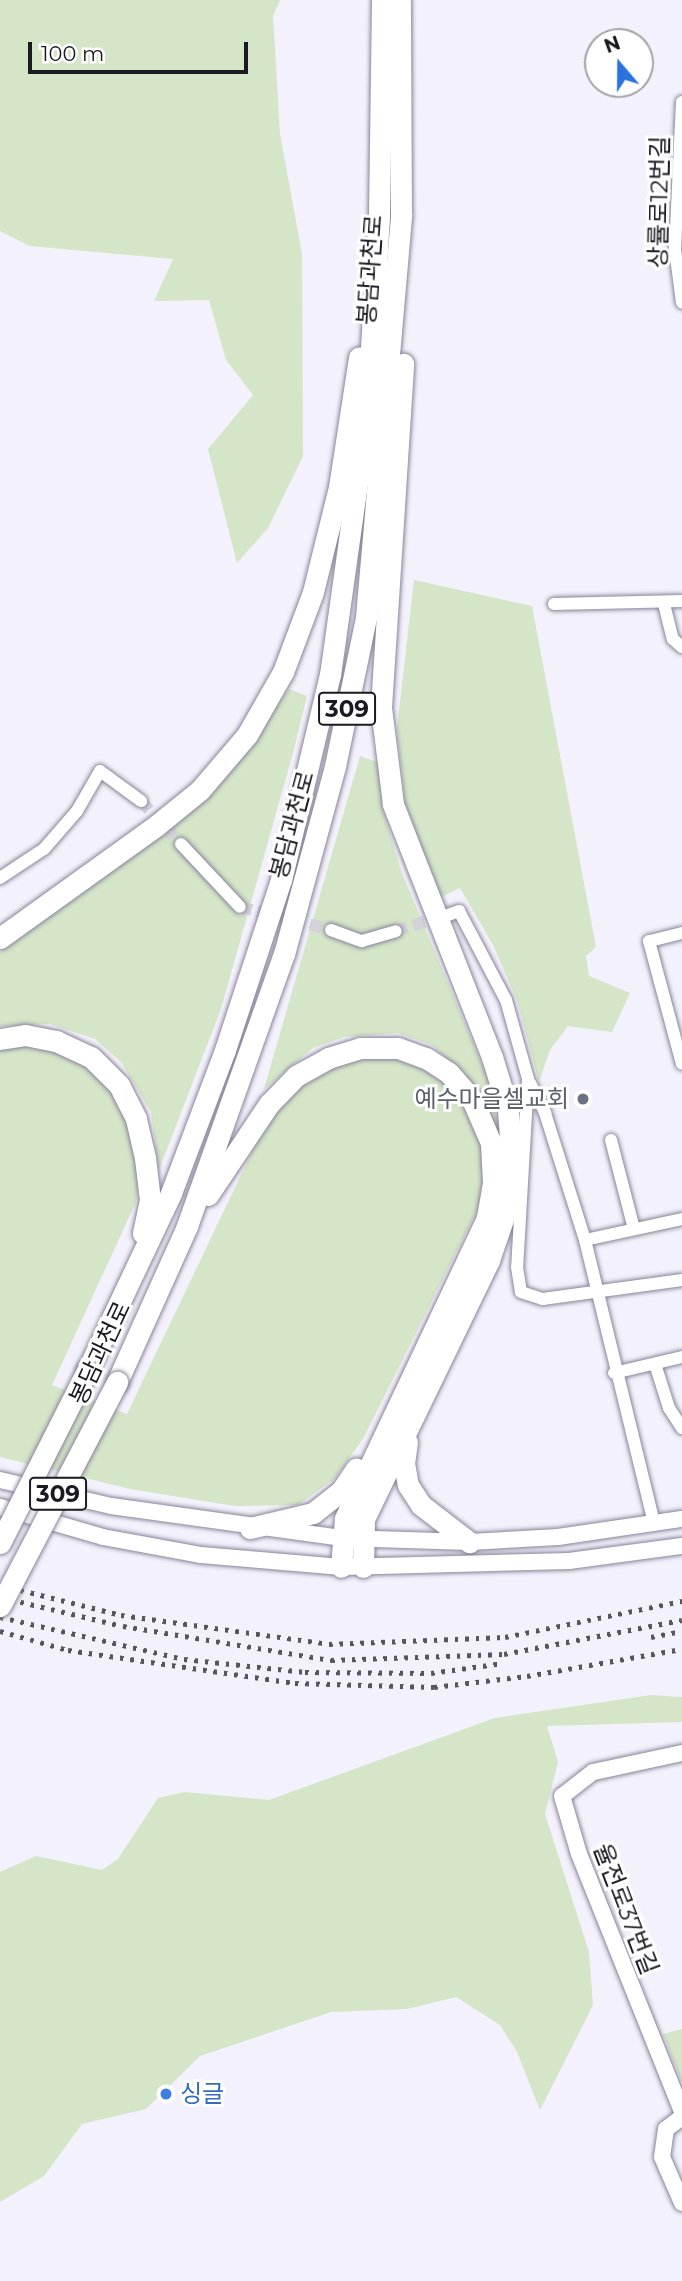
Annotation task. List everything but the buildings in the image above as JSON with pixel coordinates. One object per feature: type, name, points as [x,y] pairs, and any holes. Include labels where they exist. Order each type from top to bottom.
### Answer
[{"type":"highway","name":"봉담과천로","points":[[0,1606],[117,1382],[187,1226],[284,954],[335,766],[366,617],[385,307],[382,0]]},
{"type":"highway","name":"봉담과천로","points":[[0,1543],[87,1371],[172,1193],[225,1050],[281,880],[330,675],[367,413],[401,214],[400,0]]},
{"type":"highway","points":[[0,938],[200,790],[253,725],[283,672],[313,592],[339,487],[362,344],[385,307]]},
{"type":"highway","points":[[341,1567],[489,1259],[503,1219],[512,1165],[508,1109],[492,1057],[393,804],[381,707],[404,346],[385,307]]},
{"type":"highway","points":[[0,1039],[25,1035],[56,1041],[91,1058],[119,1085],[136,1119],[150,1200],[134,1270]]},
{"type":"highway","points":[[187,1226],[269,1104],[296,1076],[328,1058],[360,1048],[398,1048],[426,1058],[464,1090],[491,1143],[493,1183],[487,1219],[345,1519],[363,1567]]},
{"type":"highway","points":[[409,1428],[404,1463],[408,1485],[421,1505],[469,1542]]},
{"type":"highway","points":[[250,1528],[313,1513],[341,1491],[379,1445]]},
{"type":"street","name":"상률로12번길","points":[[682,102],[675,249],[682,303]]},
{"type":"street","points":[[554,604],[664,604],[682,601]]},
{"type":"street","points":[[664,604],[673,639],[682,647]]},
{"type":"street","points":[[0,878],[44,849],[77,811],[100,771],[141,801]]},
{"type":"street","points":[[181,844],[240,907]]},
{"type":"street","points":[[448,915],[459,911],[506,1000],[528,1079],[545,1113],[585,1240],[614,1373],[654,1523]]},
{"type":"street","points":[[331,930],[362,941],[396,931]]},
{"type":"street","points":[[682,933],[649,941],[682,1064]]},
{"type":"street","points":[[528,1079],[517,1281],[530,1297],[543,1299],[595,1289],[682,1280]]},
{"type":"street","points":[[611,1140],[634,1229]]},
{"type":"street","points":[[585,1240],[682,1219]]},
{"type":"street","points":[[614,1373],[682,1357]]},
{"type":"street","points":[[655,1364],[669,1408],[682,1428]]},
{"type":"street","points":[[0,1480],[111,1506],[250,1528],[353,1538],[469,1542],[558,1536],[682,1519]]},
{"type":"street","points":[[0,1507],[103,1537],[201,1555],[341,1567],[569,1561],[682,1546]]},
{"type":"street","name":"율전로37번길","points":[[682,1753],[593,1772],[562,1796],[579,1854],[682,2114]]},
{"type":"street","points":[[682,2114],[666,2129],[662,2157],[682,2203]]},
{"type":"green space","points":[[0,0],[280,0],[273,16],[280,134],[302,254],[303,456],[268,528],[237,563],[208,449],[253,395],[226,360],[209,300],[154,301],[173,259],[30,246],[0,231]]},
{"type":"green space","points":[[414,580],[532,606],[596,947],[586,956],[589,976],[630,993],[612,1032],[568,1026],[550,1050],[539,1082],[517,1000],[493,945],[460,888],[439,898],[405,803],[397,728]]},
{"type":"green space","points":[[289,689],[307,696],[293,753],[221,1009],[159,1170],[151,1112],[121,1062],[95,1039],[50,1024],[0,1026],[0,952],[187,815],[248,746]]},
{"type":"green space","points":[[360,756],[380,763],[382,806],[401,871],[492,1088],[500,1137],[456,1066],[432,1045],[398,1033],[344,1037],[313,1048],[264,1089]]},
{"type":"green space","points":[[32,1045],[76,1055],[95,1068],[121,1103],[142,1162],[136,1202],[52,1385],[127,1414],[261,1133],[291,1092],[318,1072],[363,1056],[406,1055],[454,1084],[486,1146],[481,1203],[363,1439],[334,1479],[298,1505],[235,1506],[130,1489],[0,1457],[0,1049]]},
{"type":"green space","points":[[651,1695],[682,1697],[682,1722],[547,1726],[558,1762],[545,1814],[589,1952],[593,2005],[540,2110],[517,2052],[500,2025],[456,1997],[407,2009],[331,2012],[200,2056],[146,2109],[82,2124],[44,2176],[0,2202],[0,1872],[36,1856],[102,1870],[118,1859],[158,1798],[184,1792],[269,1800],[495,1718]]},
{"type":"green space","points":[[682,2029],[682,2083],[663,2034]]},
{"type":"tunnel","points":[[141,801],[181,844]]},
{"type":"tunnel","points":[[240,907],[331,930]]},
{"type":"tunnel","points":[[396,931],[442,916]]},
{"type":"railway","points":[[0,1585],[121,1615],[329,1644],[505,1637],[682,1601]]},
{"type":"railway","points":[[0,1597],[123,1626],[331,1660],[504,1654],[682,1620]]},
{"type":"railway","points":[[0,1617],[184,1659],[305,1672],[431,1673],[503,1663]]},
{"type":"railway","points":[[0,1631],[68,1650],[295,1683],[434,1687],[527,1676],[682,1649]]},
{"type":"railway","points":[[651,1637],[682,1631]]},
{"type":"place","name":"예수마을셀교회","points":[[583,1099]]},
{"type":"place","name":"싱글","points":[[166,2094]]}]
